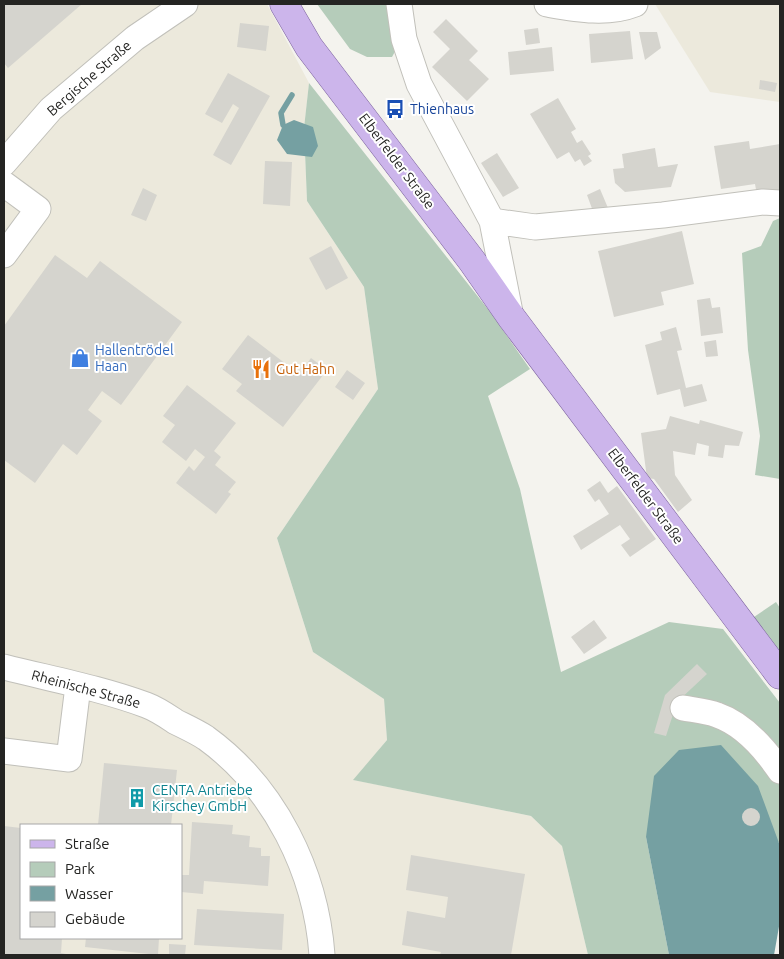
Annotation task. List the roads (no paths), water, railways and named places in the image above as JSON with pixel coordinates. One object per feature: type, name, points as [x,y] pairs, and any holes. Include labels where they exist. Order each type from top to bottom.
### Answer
[{"type":"main road","name":"Elberfelder Straße","points":[[284,4],[309,46],[472,261],[511,317],[780,675]]},
{"type":"street","name":"Bergische Straße","points":[[4,164],[51,109],[135,38],[185,4]]},
{"type":"street","name":"Elberfelder Straße","points":[[399,4],[404,39],[419,84],[492,221],[511,317]]},
{"type":"street","points":[[547,4],[588,11],[627,7],[635,4]]},
{"type":"street","points":[[4,184],[38,209],[4,255]]},
{"type":"street","points":[[492,221],[535,227],[663,215],[763,202],[780,203]]},
{"type":"street","name":"Rheinische Straße","points":[[4,667],[148,706],[206,738],[247,774],[273,808],[301,861],[320,933],[322,955]]},
{"type":"street","points":[[4,751],[69,760],[78,686]]},
{"type":"street","points":[[683,708],[717,714],[739,727],[769,755],[780,771]]},
{"type":"water","points":[[294,120],[313,127],[318,146],[312,157],[287,154],[277,140],[283,125]]},
{"type":"water","points":[[721,745],[758,786],[779,843],[780,921],[774,955],[669,955],[646,837],[654,776],[679,750]]},
{"type":"waterway","points":[[283,125],[281,113],[292,95]]},
{"type":"place","name":"Thienhaus","points":[[395,109]]},
{"type":"place","name":"Hallentrödel Haan","points":[[80,358]]},
{"type":"place","name":"Gut Hahn","points":[[261,369]]},
{"type":"place","name":"CENTA Antriebe Kirschey GmbH","points":[[137,798]]}]
